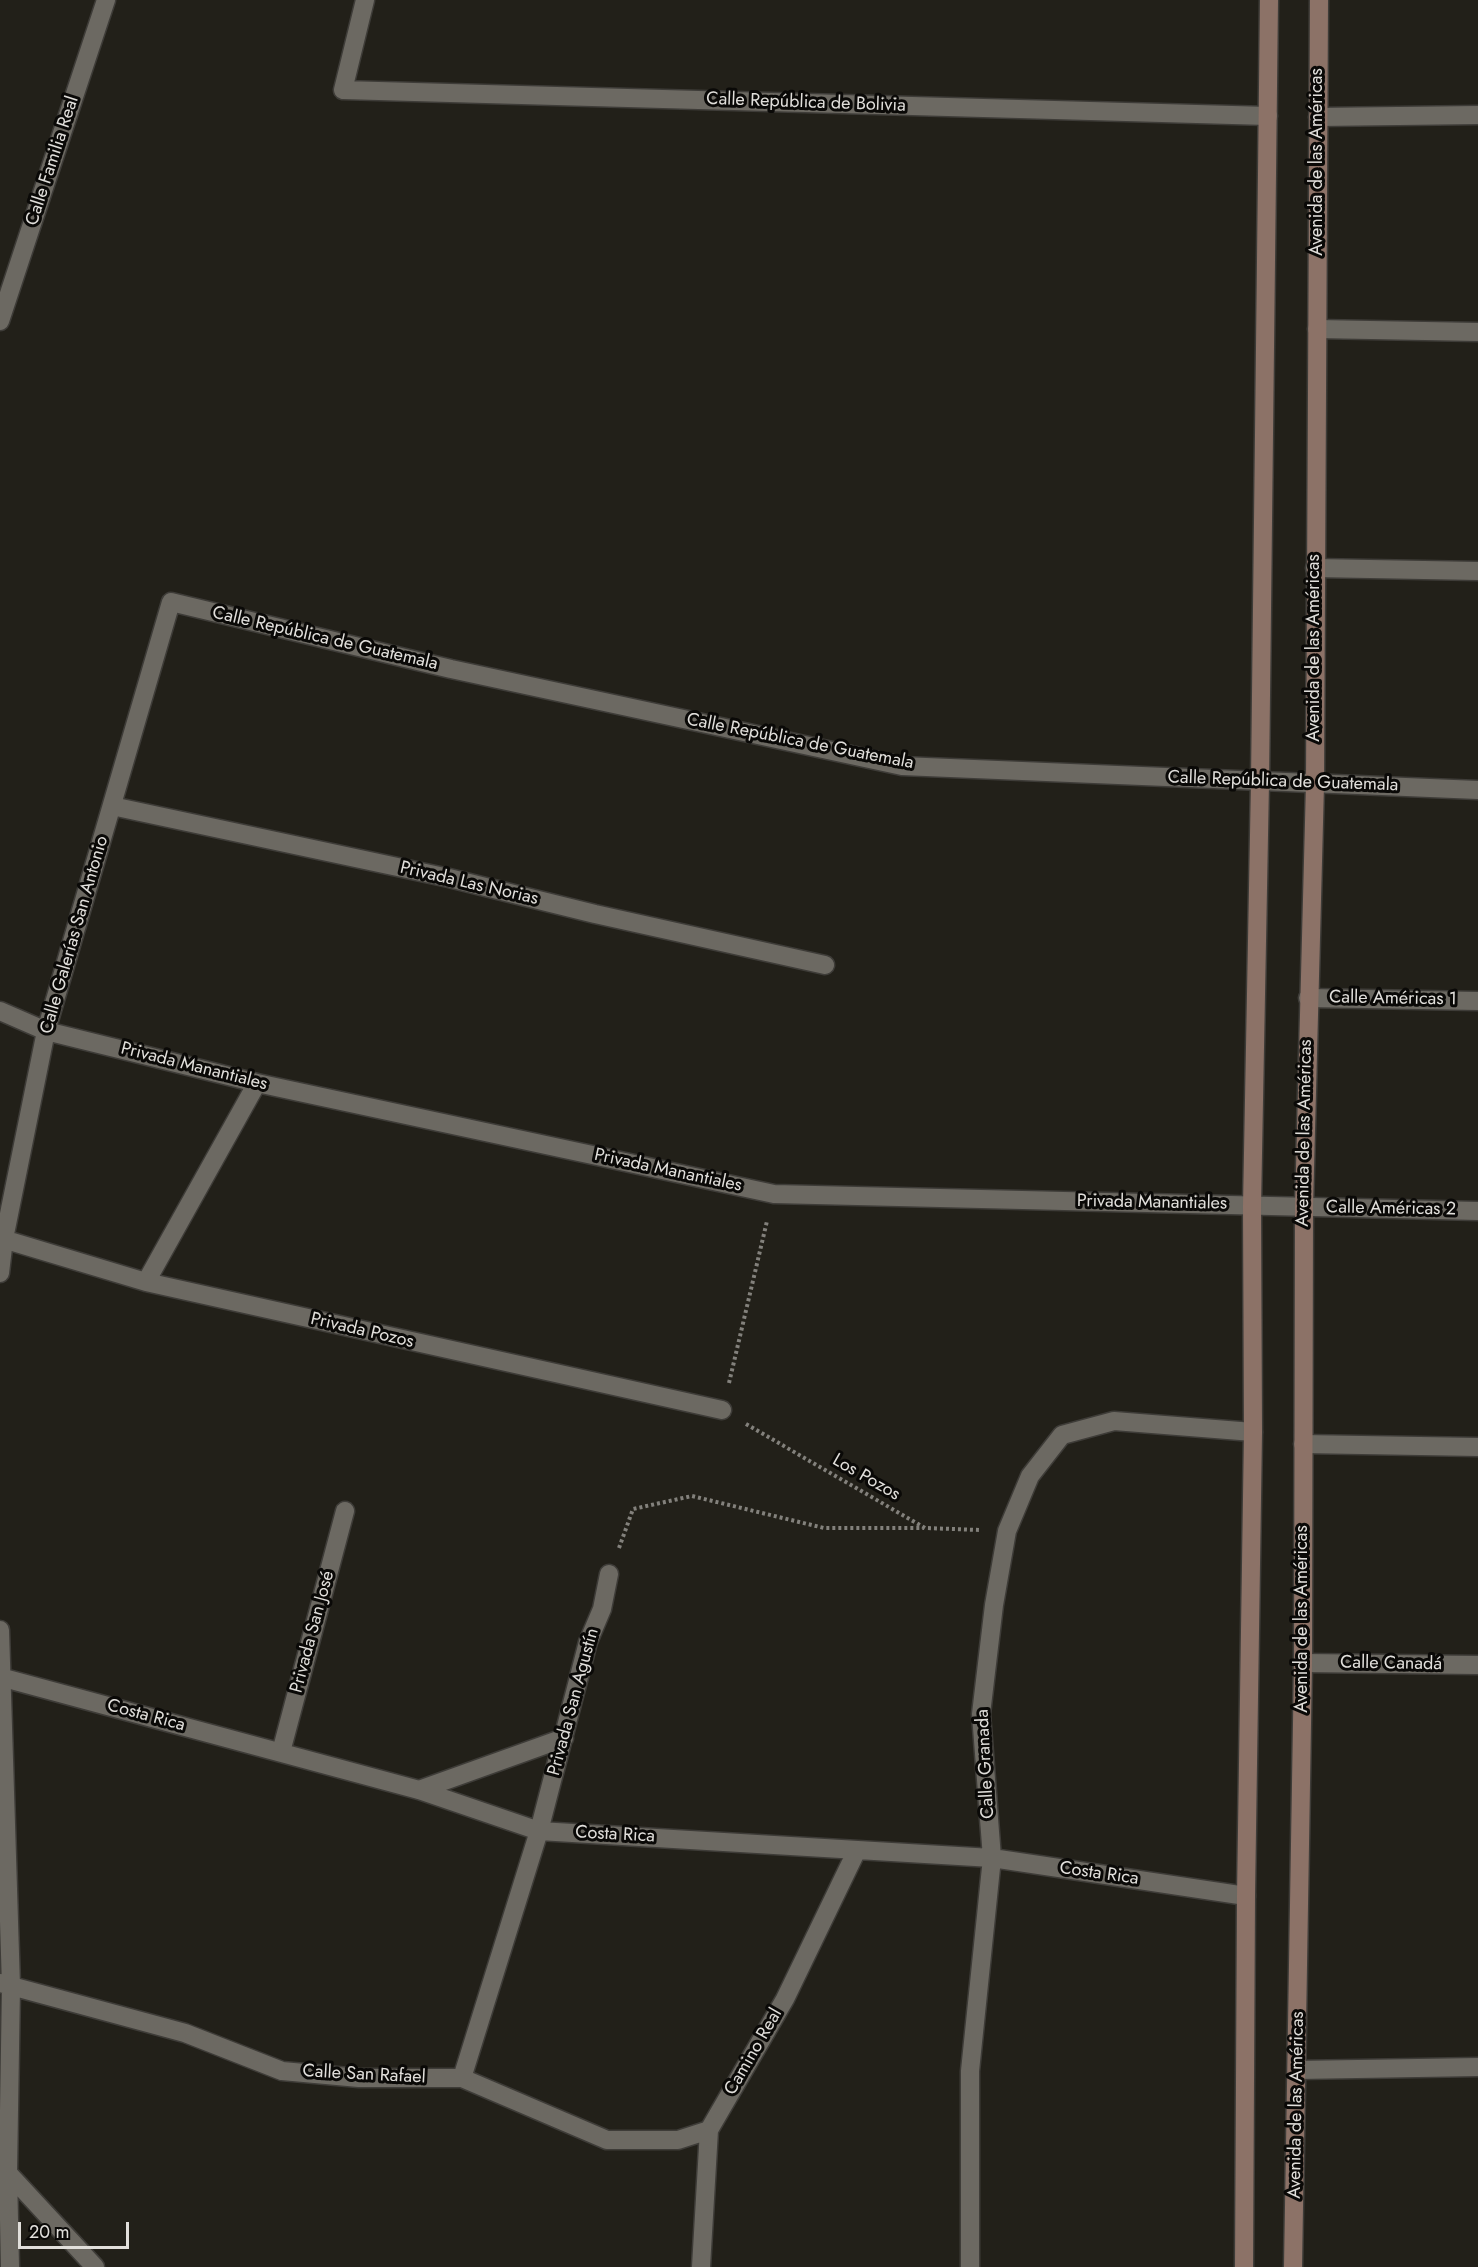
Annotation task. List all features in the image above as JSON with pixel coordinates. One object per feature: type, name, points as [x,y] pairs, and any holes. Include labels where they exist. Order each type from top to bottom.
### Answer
[{"type":"street","name":"Calle Familia Real","points":[[0,321],[5,286],[106,0]]},
{"type":"street","name":"Calle República de Bolivia","points":[[365,0],[343,90],[1268,116]]},
{"type":"street","points":[[1244,2267],[1246,1896],[1253,1432],[1252,1206],[1260,782],[1269,0]]},
{"type":"street","name":"Avenida de las Américas","points":[[1293,2267],[1304,1663],[1302,1444],[1304,1207],[1315,784],[1319,0]]},
{"type":"street","points":[[1318,117],[1478,116]]},
{"type":"street","points":[[1317,329],[1478,332]]},
{"type":"street","points":[[1315,568],[1478,571]]},
{"type":"street","name":"Calle República de Guatemala","points":[[171,602],[451,669],[903,766],[1478,790]]},
{"type":"street","name":"Calle Galerías San Antonio","points":[[0,1273],[2,1239],[46,1031],[171,602]]},
{"type":"street","name":"Privada Las Norias","points":[[112,806],[449,878],[617,919],[825,965]]},
{"type":"street","name":"Calle Américas 1","points":[[1308,998],[1478,1001]]},
{"type":"street","name":"Privada Manantiales","points":[[0,1011],[46,1031],[257,1083],[774,1194],[1304,1207]]},
{"type":"street","points":[[146,1281],[257,1083]]},
{"type":"street","name":"Calle Américas 2","points":[[1304,1207],[1478,1211]]},
{"type":"street","name":"Privada Pozos","points":[[2,1239],[146,1281],[722,1410]]},
{"type":"street","name":"Calle Granada","points":[[970,2267],[970,2071],[992,1858],[981,1714],[994,1605],[1007,1531],[1030,1476],[1062,1435],[1114,1421],[1253,1432]]},
{"type":"street","points":[[1302,1444],[1478,1447]]},
{"type":"street","name":"Privada San José","points":[[281,1752],[345,1511]]},
{"type":"street","name":"Privada San Agustín","points":[[462,2078],[539,1831],[588,1642],[602,1609],[609,1574]]},
{"type":"street","points":[[0,1629],[10,1986],[7,2256]]},
{"type":"street","name":"Calle Canadá","points":[[1304,1663],[1478,1665]]},
{"type":"street","name":"Costa Rica","points":[[1,1677],[419,1790],[539,1831],[992,1858],[1246,1896]]},
{"type":"street","points":[[419,1790],[564,1738]]},
{"type":"street","name":"Camino Real","points":[[701,2267],[709,2130],[785,1999],[857,1850]]},
{"type":"street","name":"Calle San Rafael","points":[[10,1986],[185,2033],[282,2071],[359,2078],[462,2078],[607,2140],[678,2140],[709,2130]]},
{"type":"street","points":[[1298,2070],[1478,2067]]},
{"type":"street","points":[[8,2173],[95,2267]]},
{"type":"path","points":[[722,1410],[774,1194]]},
{"type":"path","name":"Los Pozos","points":[[722,1410],[925,1528],[1007,1531]]},
{"type":"path","points":[[609,1574],[633,1509],[692,1496],[824,1528],[925,1528]]}]
